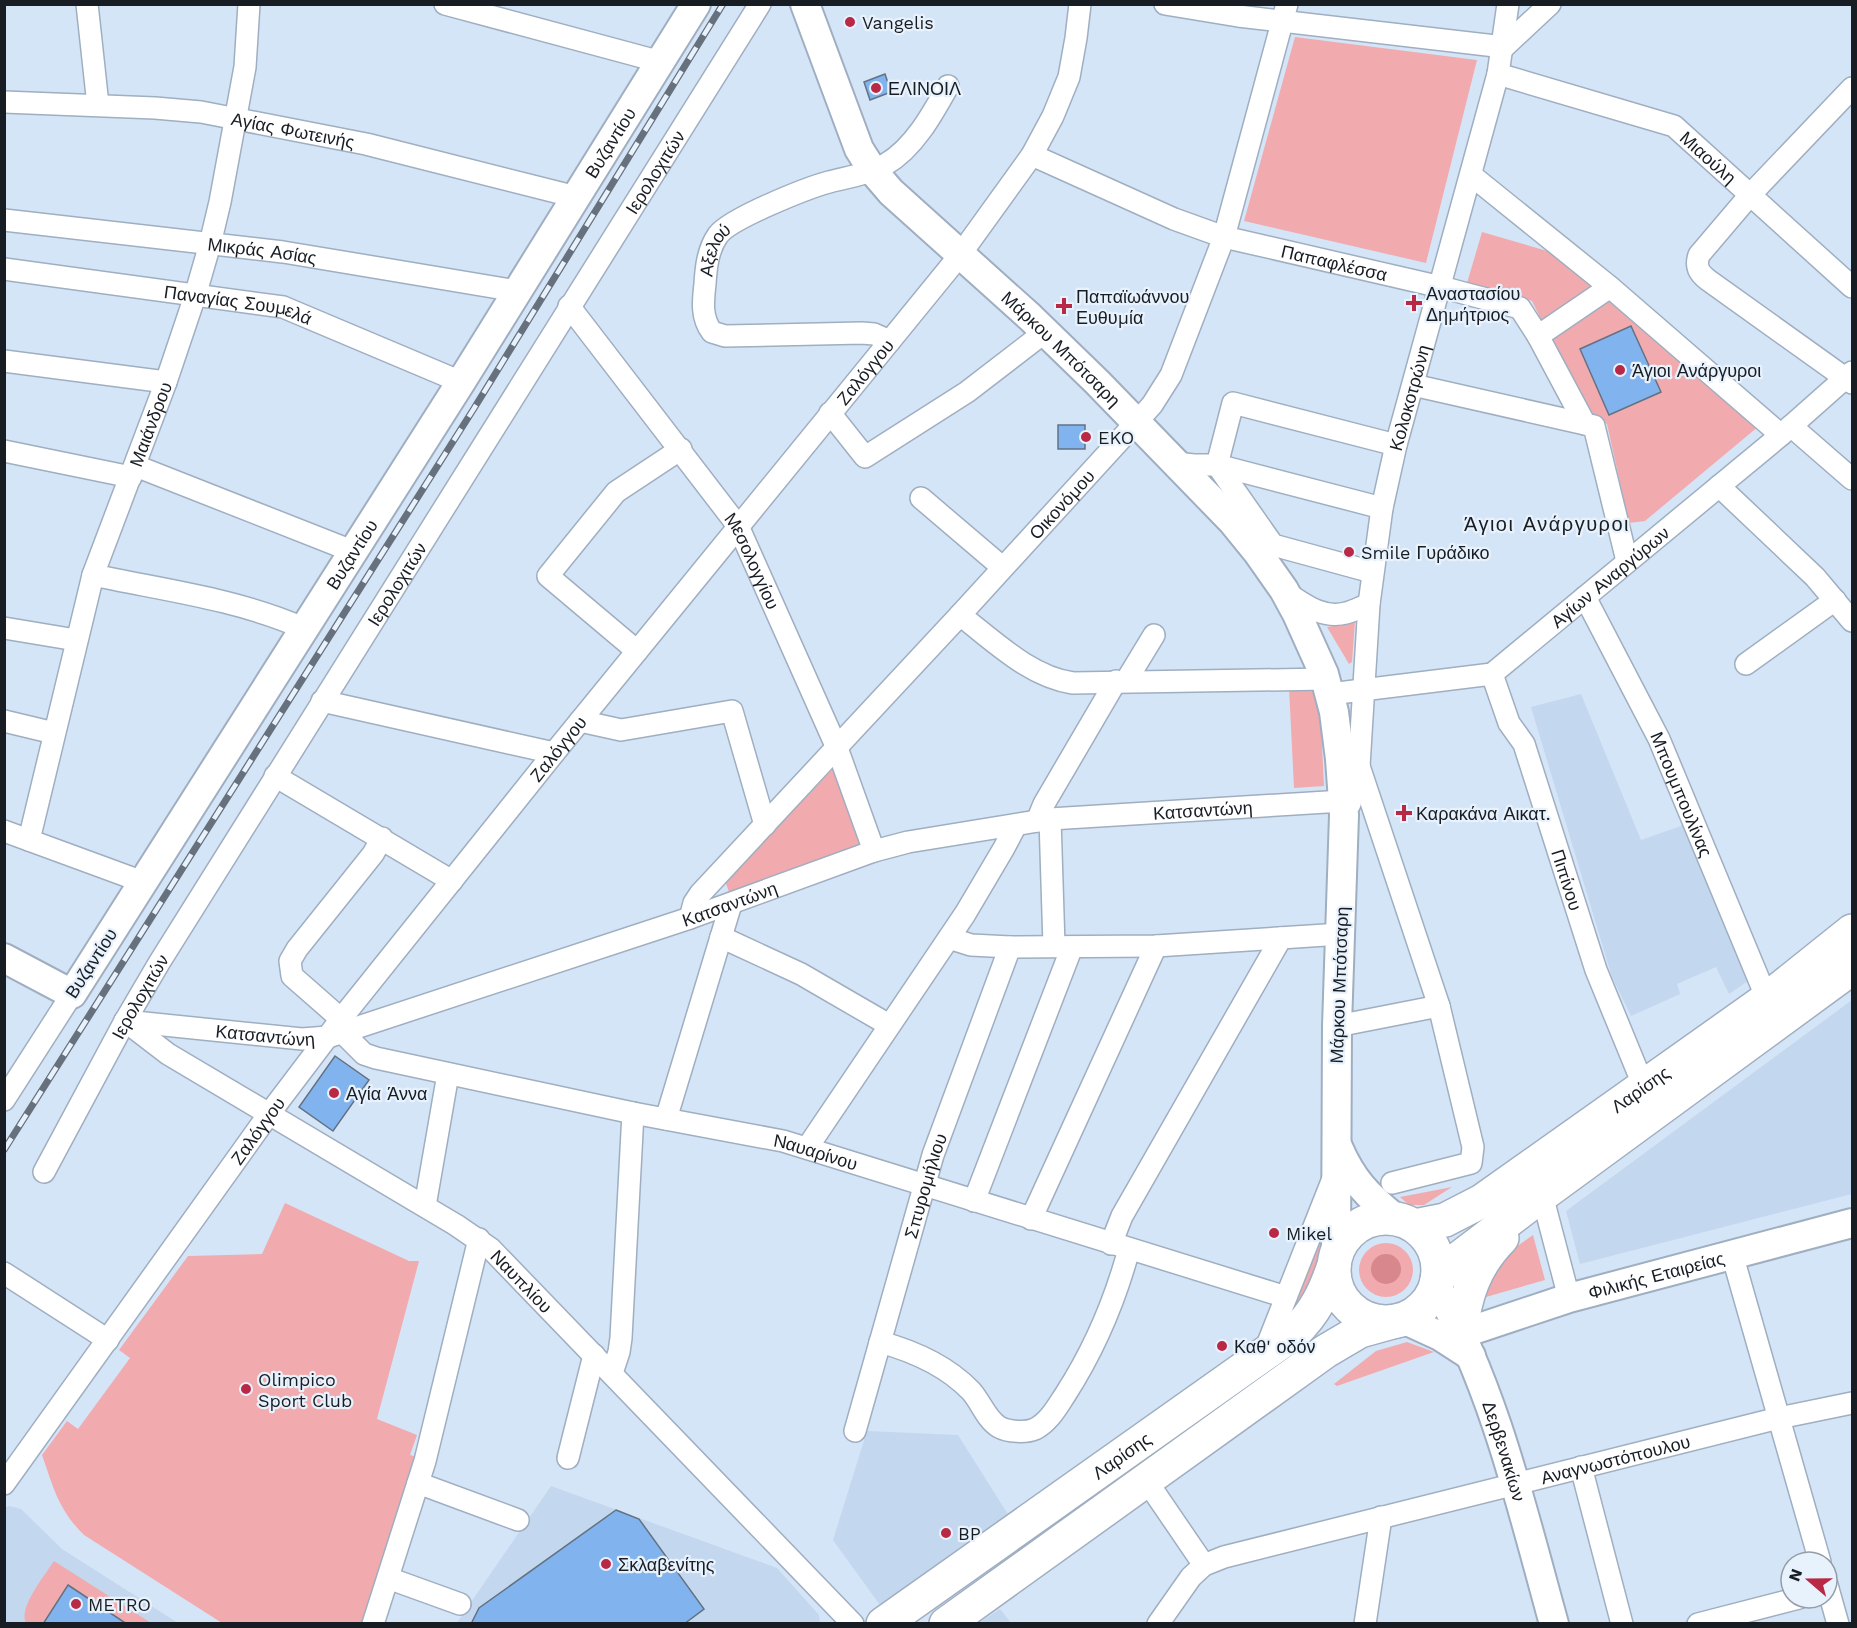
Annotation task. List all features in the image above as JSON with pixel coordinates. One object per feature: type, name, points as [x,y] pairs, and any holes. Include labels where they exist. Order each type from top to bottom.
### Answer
[{"type":"main road","name":"Λαρίσης","points":[[1405,1222],[1445,1220],[1474,1206],[1767,999],[1852,931]]},
{"type":"main road","name":"Λαρίσης","points":[[1437,1282],[1457,1260],[1542,1195],[1852,968]]},
{"type":"main road","points":[[1466,1345],[1467,1296],[1479,1267],[1494,1246],[1525,1217],[1542,1195]]},
{"type":"main road","points":[[1376,1218],[1405,1222],[1428,1238],[1434,1248],[1438,1266],[1437,1282],[1431,1297],[1422,1308],[1400,1320],[1374,1321],[1354,1311],[1340,1294],[1335,1280],[1335,1261],[1341,1244],[1356,1227],[1376,1218]]},
{"type":"main road","name":"Λαρίσης","points":[[883,1623],[1294,1333],[1310,1317],[1324,1293],[1335,1261]]},
{"type":"main road","name":"Λαρίσης","points":[[946,1623],[1344,1340],[1368,1328],[1400,1320]]},
{"type":"street","points":[[87,4],[98,105]]},
{"type":"street","name":"Μαιάνδρου","points":[[29,840],[93,575],[166,382],[210,244],[245,67],[249,4]]},
{"type":"street","points":[[445,4],[661,62]]},
{"type":"street","name":"Βυζαντίου","points":[[4,1100],[461,382],[696,4]]},
{"type":"street","name":"Ιερολοχιτών","points":[[44,1172],[125,1021],[159,963],[760,4]]},
{"type":"street","name":"Μάρκου Μπότσαρη","points":[[805,4],[855,140],[873,171],[891,192],[1045,332],[1232,521],[1284,590],[1311,644],[1328,686],[1340,759],[1343,801],[1335,1139],[1335,1261]]},
{"type":"street","name":"Ζαλόγγου","points":[[4,1484],[269,1114],[554,753],[960,255],[1032,155],[1053,116],[1065,88],[1074,53],[1080,4]]},
{"type":"street","points":[[1165,4],[1285,13],[1504,47],[1550,4]]},
{"type":"street","name":"Κολοκοτρώνη","points":[[1363,691],[1372,572],[1382,508],[1396,446],[1498,74],[1504,47],[1508,4]]},
{"type":"street","name":"Οικονόμου","points":[[690,918],[694,903],[700,894],[1159,397],[1172,375],[1224,237],[1285,13]]},
{"type":"street","name":"Μιαούλη","points":[[1498,74],[1674,126],[1852,287]]},
{"type":"street","name":"Αξελού","points":[[890,341],[862,333],[719,335],[712,332],[708,327],[703,310],[707,261],[722,231],[736,221],[798,192],[873,171],[888,163],[911,141],[928,120],[948,86]]},
{"type":"street","points":[[1850,377],[1708,280],[1698,268],[1699,255],[1750,195],[1852,88]]},
{"type":"street","name":"Αγίας Φωτεινής","points":[[4,102],[155,108],[236,118],[366,144],[576,197]]},
{"type":"street","name":"Παπαφλέσσα","points":[[1032,155],[1174,219],[1224,237],[1441,287],[1520,308],[1589,425],[1627,561]]},
{"type":"street","points":[[1471,175],[1786,430],[1852,479]]},
{"type":"street","name":"Μικράς Ασίας","points":[[4,220],[90,228],[283,252],[518,291]]},
{"type":"street","name":"Παναγίας Σουμελά","points":[[4,269],[283,307],[461,382]]},
{"type":"street","points":[[1538,336],[1610,287]]},
{"type":"street","name":"Μεσολογγίου","points":[[569,306],[738,526],[837,748],[874,851]]},
{"type":"street","points":[[830,414],[865,457],[967,392],[1045,332]]},
{"type":"street","points":[[4,362],[166,382]]},
{"type":"street","name":"Αγίων Αναργύρων","points":[[1492,674],[1850,377]]},
{"type":"street","points":[[1413,385],[1589,425]]},
{"type":"street","points":[[1216,465],[1233,403],[1396,446]]},
{"type":"street","points":[[637,651],[548,576],[616,492],[681,449]]},
{"type":"street","points":[[4,451],[134,471],[352,551]]},
{"type":"street","points":[[1175,463],[1216,465],[1382,508]]},
{"type":"street","points":[[1216,465],[1273,545],[1372,572]]},
{"type":"street","points":[[1719,486],[1845,605],[1746,664]]},
{"type":"street","points":[[921,498],[1002,567]]},
{"type":"street","points":[[93,575],[220,602],[274,616],[303,628]]},
{"type":"street","points":[[1284,590],[1305,605],[1327,614],[1343,614],[1369,604]]},
{"type":"street","name":"Μπουμπουλίνας","points":[[1585,597],[1659,739],[1767,999]]},
{"type":"street","points":[[960,615],[1020,660],[1059,681],[1073,683],[1121,681],[1328,686],[1363,691],[1492,674]]},
{"type":"street","points":[[4,628],[76,640]]},
{"type":"street","points":[[974,1201],[1063,946],[1043,820],[1044,804],[1121,681],[1154,634]]},
{"type":"street","name":"Πιπίνου","points":[[1492,674],[1509,723],[1524,744],[1596,970],[1644,1087]]},
{"type":"street","name":"Μάρκου Μπότσαρη","points":[[1344,831],[1359,766],[1363,691]]},
{"type":"street","points":[[322,700],[554,753]]},
{"type":"street","points":[[580,721],[621,730],[732,711],[765,825]]},
{"type":"street","points":[[4,721],[54,733]]},
{"type":"street","points":[[1359,766],[1439,1006],[1473,1147],[1471,1163],[1392,1183]]},
{"type":"street","points":[[275,776],[452,881]]},
{"type":"street","name":"Κατσαντώνη","points":[[125,1021],[291,1039],[337,1030],[690,918],[874,851],[918,840],[1043,820],[1343,801]]},
{"type":"street","points":[[807,1148],[949,938],[988,877],[1016,825]]},
{"type":"street","points":[[4,831],[143,882]]},
{"type":"street","name":"Ναυαρίνου","points":[[382,838],[373,854],[297,949],[290,961],[292,976],[337,1030],[364,1053],[376,1058],[448,1074],[807,1148],[1286,1298]]},
{"type":"street","points":[[666,1119],[731,904]]},
{"type":"street","points":[[949,938],[971,945],[1010,947],[1156,946],[1341,934]]},
{"type":"street","points":[[721,937],[801,974],[889,1025]]},
{"type":"street","points":[[880,1342],[914,1353],[956,1379],[972,1392],[990,1419],[1000,1428],[1013,1431],[1031,1430],[1047,1420],[1075,1379],[1112,1304],[1122,1216],[1281,938]]},
{"type":"street","points":[[1031,1219],[1156,946]]},
{"type":"street","name":"Σπυρομήλιου","points":[[855,1431],[924,1185],[953,1097],[1010,947]]},
{"type":"street","points":[[4,958],[72,993]]},
{"type":"street","points":[[1337,1026],[1439,1006]]},
{"type":"street","name":"Ναυπλίου","points":[[125,1021],[168,1054],[479,1239],[501,1259],[853,1623]]},
{"type":"street","points":[[425,1206],[448,1074]]},
{"type":"street","points":[[612,1373],[621,1338],[633,1113]]},
{"type":"street","points":[[1335,1139],[1355,1180],[1405,1222]]},
{"type":"street","points":[[1263,1356],[1335,1175]]},
{"type":"street","points":[[1542,1195],[1569,1298]]},
{"type":"street","name":"Φιλικής Εταιρείας","points":[[1466,1345],[1569,1298],[1852,1223]]},
{"type":"street","points":[[373,1623],[425,1461],[479,1239]]},
{"type":"street","points":[[1732,1254],[1817,1550]]},
{"type":"street","points":[[4,1273],[108,1340]]},
{"type":"street","name":"Δερβενακίων","points":[[1437,1282],[1490,1405],[1554,1623]]},
{"type":"street","points":[[1400,1320],[1466,1345]]},
{"type":"street","points":[[568,1458],[594,1355]]},
{"type":"street","name":"Αναγνωστόπουλου","points":[[1204,1565],[1224,1557],[1581,1467],[1779,1418],[1852,1403]]},
{"type":"street","points":[[1581,1467],[1622,1623]]},
{"type":"street","points":[[1146,1480],[1204,1565],[1191,1577],[1158,1623]]},
{"type":"street","points":[[418,1483],[518,1520]]},
{"type":"street","points":[[1365,1623],[1381,1517]]},
{"type":"street","points":[[388,1578],[460,1604]]},
{"type":"street","points":[[1698,1623],[1779,1603]]},
{"type":"shaded area","points":[[1295,37],[1477,60],[1426,263],[1244,221]]},
{"type":"shaded area","points":[[1482,232],[1554,253],[1759,426],[1645,521],[1629,523],[1607,424],[1586,412],[1532,301],[1467,283]]},
{"type":"shaded area","points":[[1355,622],[1352,662],[1349,664],[1327,627]]},
{"type":"shaded area","points":[[1315,686],[1320,704],[1324,786],[1294,788],[1289,687]]},
{"type":"shaded area","points":[[1581,694],[1641,840],[1684,825],[1748,981],[1729,994],[1716,967],[1677,984],[1680,994],[1631,1016],[1612,977],[1531,707]]},
{"type":"shaded area","points":[[834,768],[862,844],[729,892],[725,881]]},
{"type":"shaded area","points":[[1852,1000],[1852,1194],[1580,1264],[1566,1211]]},
{"type":"shaded area","points":[[1452,1187],[1424,1205],[1409,1205],[1400,1197]]},
{"type":"shaded area","name":"Olimpico Sport Club","points":[[285,1203],[409,1261],[419,1261],[377,1419],[417,1435],[410,1455],[417,1457],[365,1623],[222,1623],[84,1535],[62,1507],[42,1455],[67,1421],[78,1429],[130,1358],[119,1350],[188,1256],[262,1254]]},
{"type":"shaded area","points":[[1327,1215],[1321,1263],[1316,1281],[1283,1327]]},
{"type":"shaded area","points":[[1533,1235],[1545,1280],[1479,1299],[1499,1259]]},
{"type":"shaded area","points":[[1386,1243],[1396,1245],[1405,1251],[1411,1260],[1413,1270],[1411,1280],[1405,1289],[1396,1295],[1386,1297],[1376,1295],[1367,1289],[1361,1280],[1359,1270],[1361,1260],[1367,1251],[1376,1245]]},
{"type":"shaded area","points":[[1386,1254],[1392,1255],[1400,1263],[1400,1275],[1392,1283],[1386,1284],[1380,1283],[1372,1275],[1371,1269],[1372,1263],[1380,1255]]},
{"type":"shaded area","points":[[1407,1342],[1434,1352],[1337,1386],[1334,1384],[1376,1351]]},
{"type":"shaded area","points":[[867,1431],[958,1435],[1009,1516],[880,1605],[833,1540]]},
{"type":"shaded area","points":[[551,1486],[777,1568],[819,1615],[820,1623],[456,1624]]},
{"type":"shaded area","points":[[9,1506],[21,1509],[62,1549],[178,1623],[5,1623],[4,1508]]},
{"type":"shaded area","points":[[54,1561],[151,1623],[127,1623],[68,1585],[43,1623],[26,1623],[26,1609],[29,1600]]},
{"type":"shaded area","points":[[1000,1609],[1011,1623],[979,1623]]},
{"type":"building","points":[[885,74],[891,92],[870,100],[864,82]]},
{"type":"building","name":"Άγιοι Ανάργυροι","points":[[1631,326],[1661,392],[1609,415],[1580,349]]},
{"type":"building","points":[[1058,425],[1085,425],[1085,449],[1058,449]]},
{"type":"building","name":"Αγία Άννα","points":[[335,1056],[369,1080],[333,1131],[299,1107]]},
{"type":"building","name":"Σκλαβενίτης","points":[[616,1510],[639,1519],[704,1609],[684,1624],[471,1624],[479,1608]]},
{"type":"building","name":"METRO","points":[[68,1585],[127,1624],[43,1624]]},
{"type":"railway","points":[[4,1150],[473,410],[723,4]]},
{"type":"place","name":"Vangelis","points":[[850,22]]},
{"type":"place","name":"ΕΛΙΝΟΙΛ","points":[[876,88]]},
{"type":"place","name":"Αναστασίου Δημήτριος","points":[[1414,303]]},
{"type":"place","name":"Παπαϊωάννου Ευθυμία","points":[[1064,306]]},
{"type":"place","name":"Άγιοι Ανάργυροι","points":[[1620,370]]},
{"type":"place","name":"EKO","points":[[1086,437]]},
{"type":"place","name":"Smile Γυράδικο","points":[[1349,552]]},
{"type":"place","name":"Καρακάνα Αικατ.","points":[[1404,813]]},
{"type":"place","name":"Αγία Άννα","points":[[334,1093]]},
{"type":"place","name":"Mikel","points":[[1274,1233]]},
{"type":"place","name":"Καθ' οδόν","points":[[1222,1346]]},
{"type":"place","name":"Olimpico Sport Club","points":[[246,1389]]},
{"type":"place","name":"BP","points":[[946,1533]]},
{"type":"place","name":"Σκλαβενίτης","points":[[606,1564]]},
{"type":"place","name":"METRO","points":[[76,1604]]},
{"type":"district","name":"Άγιοι Ανάργυροι","points":[[1547,524]]}]
